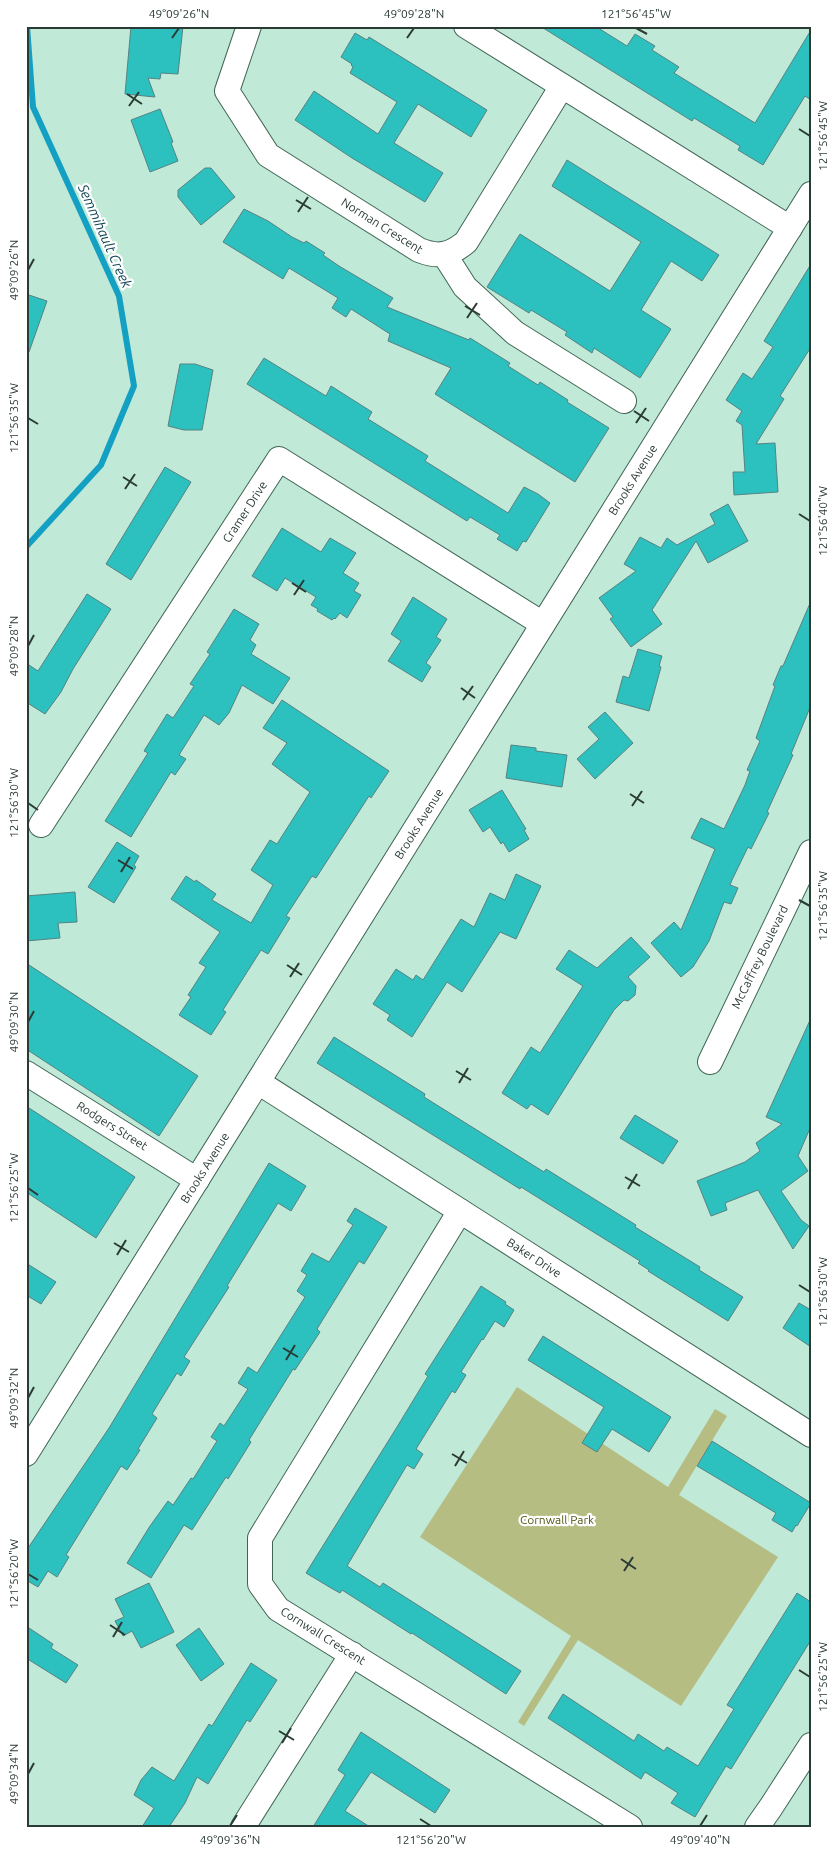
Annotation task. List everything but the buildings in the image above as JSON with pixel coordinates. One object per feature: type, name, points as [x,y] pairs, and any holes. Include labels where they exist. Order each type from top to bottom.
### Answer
[{"type":"street","name":"Norman Crescent","points":[[249,26],[227,91],[268,155],[419,250],[432,255],[444,254]]},
{"type":"street","points":[[466,26],[790,228]]},
{"type":"street","points":[[562,86],[466,242],[457,249],[444,254],[465,287],[515,333],[624,401]]},
{"type":"street","name":"Brooks Avenue","points":[[26,1454],[811,194]]},
{"type":"street","name":"Cramer Drive","points":[[41,825],[279,459],[543,624]]},
{"type":"street","name":"McCaffrey Boulevard","points":[[710,1062],[811,852]]},
{"type":"street","name":"Rodgers Street","points":[[26,1073],[197,1180]]},
{"type":"street","name":"Baker Drive","points":[[258,1082],[811,1434]]},
{"type":"street","name":"Cornwall Crescent","points":[[460,1211],[260,1538],[260,1584],[278,1608],[630,1827]]},
{"type":"street","points":[[243,1827],[352,1654]]},
{"type":"street","points":[[757,1827],[811,1745]]},
{"type":"green space","name":"Cornwall Park","points":[[517,1387],[668,1487],[715,1409],[727,1416],[679,1495],[778,1557],[681,1706],[578,1640],[524,1726],[518,1722],[571,1636],[420,1537]]},
{"type":"waterway","name":"Semmihault Creek","points":[[26,547],[101,465],[134,386],[119,296],[33,107],[27,26]]}]
